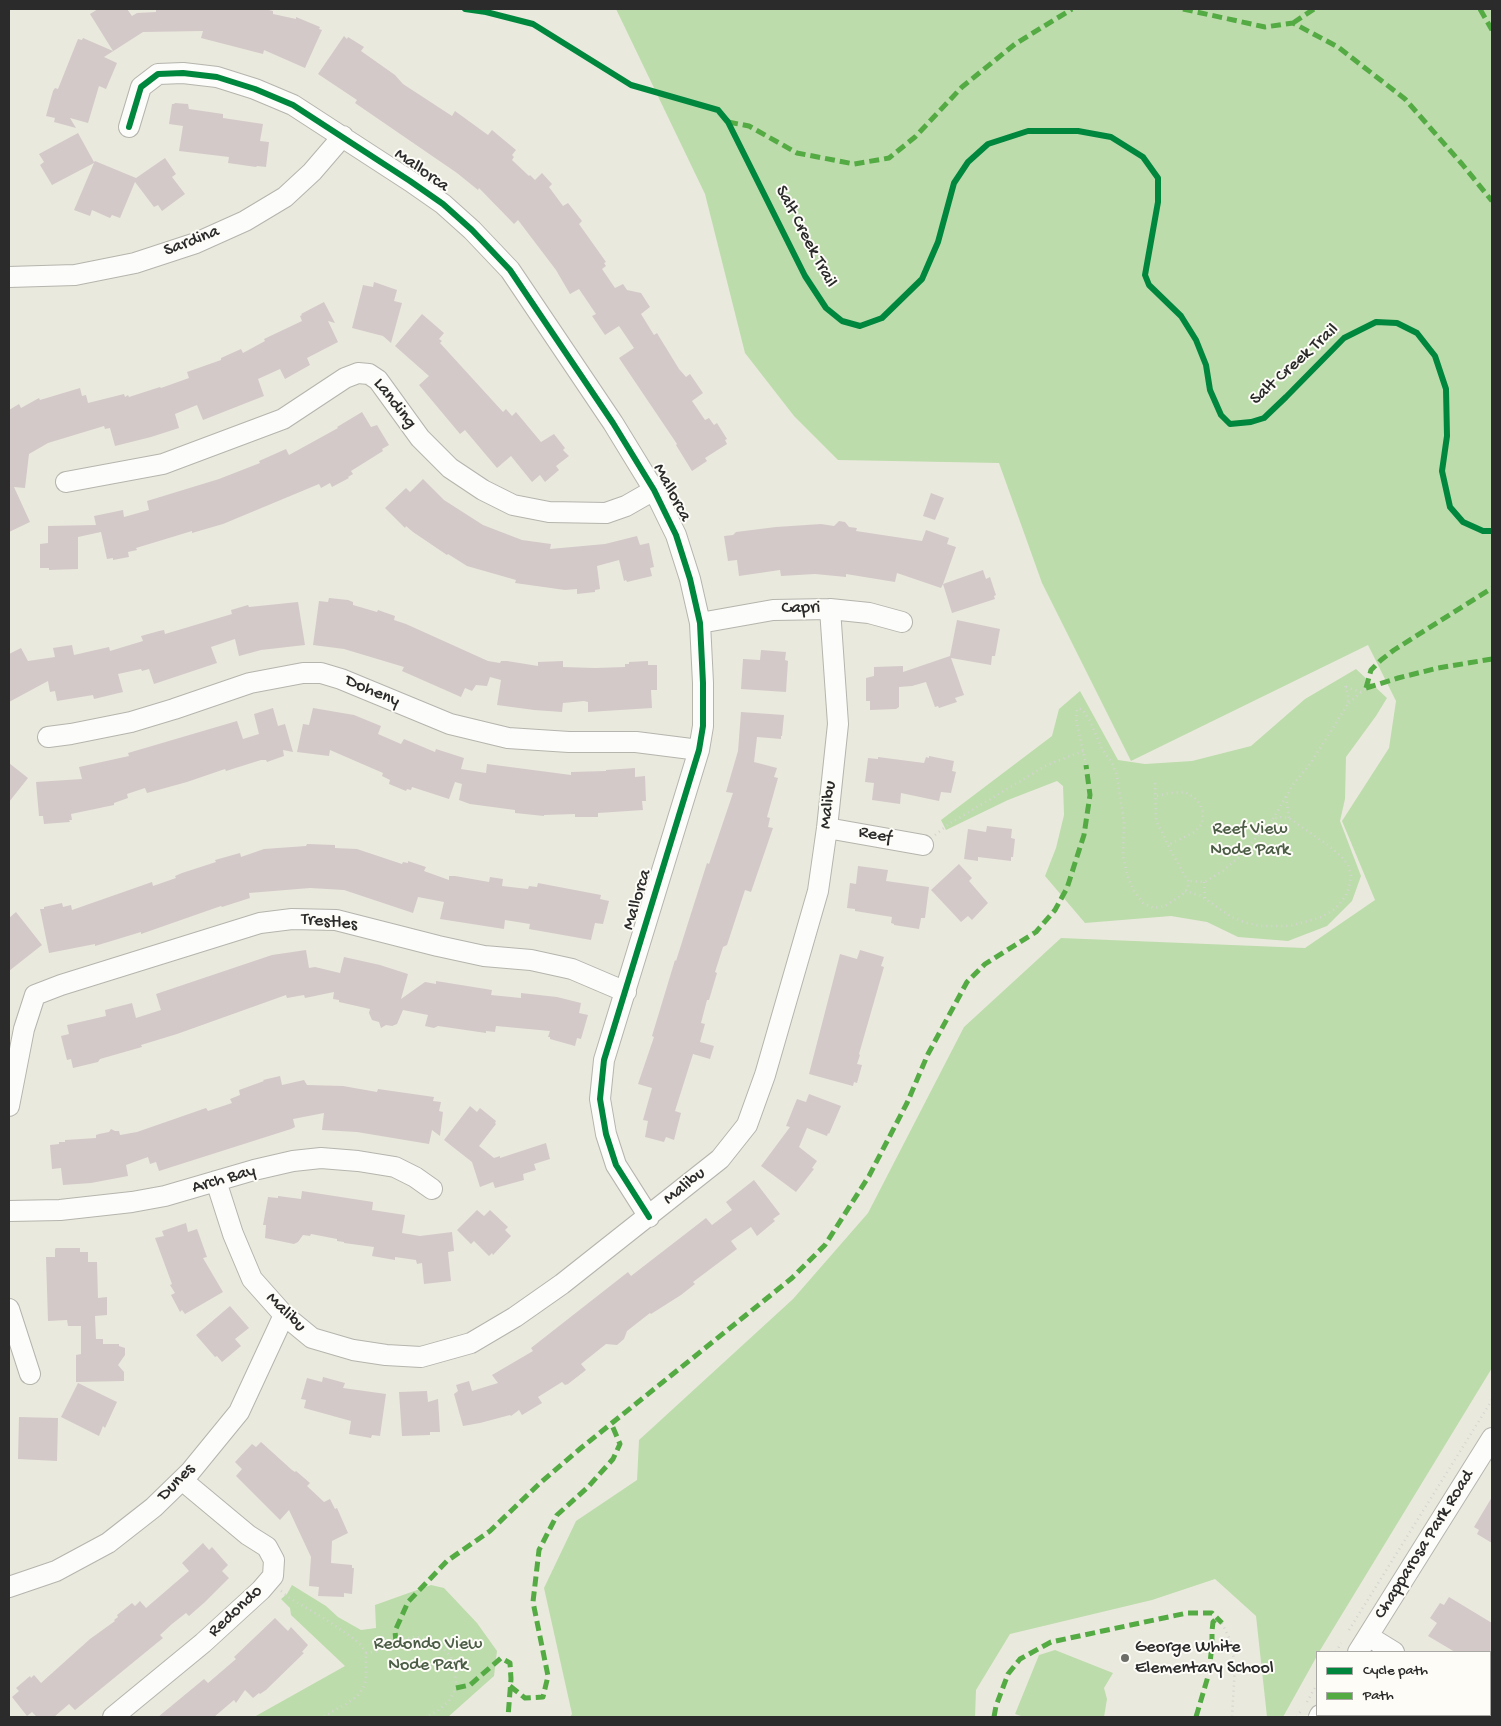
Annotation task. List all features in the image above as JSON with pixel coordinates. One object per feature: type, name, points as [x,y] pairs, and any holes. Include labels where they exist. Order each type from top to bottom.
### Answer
[{"type":"street","name":"Mallorca","points":[[129,127],[141,87],[158,74],[184,73],[218,77],[255,89],[293,105],[343,136],[443,204],[472,230],[510,270],[613,423],[654,490],[678,544],[690,579],[700,623],[703,726],[699,750],[604,1060],[600,1099],[606,1134],[616,1165],[649,1216]]},
{"type":"street","name":"Sardina","points":[[9,278],[75,275],[135,263],[196,243],[245,221],[285,197],[312,172],[343,136]]},
{"type":"street","name":"Landing","points":[[66,482],[163,464],[282,419],[345,378],[358,373],[369,374],[378,380],[420,438],[450,468],[482,490],[513,505],[549,512],[606,513],[626,506],[654,490]]},
{"type":"street","name":"Capri","points":[[700,623],[774,610],[830,609],[869,613],[902,622]]},
{"type":"street","name":"Malibu","points":[[216,1181],[233,1234],[252,1279],[284,1315],[312,1338],[352,1350],[386,1356],[421,1356],[472,1342],[515,1317],[562,1284],[720,1159],[747,1125],[764,1075],[818,891],[838,724],[830,609]]},
{"type":"street","name":"Doheny","points":[[48,737],[131,722],[250,683],[303,673],[321,673],[341,679],[450,724],[508,738],[569,742],[636,742],[699,750]]},
{"type":"street","name":"Reef","points":[[827,828],[923,844]]},
{"type":"street","name":"Trestles","points":[[9,1106],[24,1029],[35,995],[61,985],[260,923],[292,919],[336,920],[484,956],[531,960],[572,969],[626,992]]},
{"type":"street","name":"Arch Bay","points":[[9,1211],[60,1210],[132,1202],[165,1196],[293,1161],[321,1158],[395,1167],[415,1177],[432,1189]]},
{"type":"street","points":[[9,1309],[30,1374]]},
{"type":"street","name":"Dunes","points":[[9,1587],[56,1571],[108,1543],[154,1507],[182,1480],[239,1412],[284,1315]]},
{"type":"street","name":"Chapparosa Park Road","points":[[1363,1644],[1489,1449]]},
{"type":"street","name":"Redondo","points":[[113,1717],[203,1644],[261,1590],[273,1576],[274,1560],[267,1547],[248,1535],[182,1480]]},
{"type":"street","points":[[1363,1644],[1390,1651]]},
{"type":"path","points":[[1344,684],[1348,694],[1348,704]]},
{"type":"path","points":[[1346,688],[1361,692]]},
{"type":"path","points":[[1188,881],[1204,882],[1223,871],[1238,858],[1273,819],[1286,796],[1310,764],[1348,704],[1366,688]]},
{"type":"path","points":[[1086,764],[1076,718],[1077,709],[1082,709],[1090,721],[1102,749],[1118,776],[1124,823],[1124,856],[1128,878],[1134,892],[1143,903],[1153,908],[1165,906],[1182,896],[1188,888],[1188,881],[1156,820],[1156,783]]},
{"type":"path","points":[[923,844],[949,824],[1047,765],[1084,751]]},
{"type":"path","points":[[1157,796],[1170,792],[1184,792],[1194,797],[1203,812],[1202,823],[1195,832],[1168,845]]},
{"type":"path","points":[[1286,796],[1289,818]]},
{"type":"path","points":[[1185,891],[1199,895],[1232,917],[1260,926],[1290,926],[1304,923],[1322,917],[1335,909],[1345,897],[1349,888],[1350,875],[1348,865],[1328,845],[1289,818],[1279,817],[1273,819]]},
{"type":"path","points":[[1204,882],[1205,900]]},
{"type":"path","points":[[1349,1630],[1492,1400]]},
{"type":"path","points":[[269,1580],[288,1598],[325,1619],[354,1639],[361,1645],[366,1654],[366,1680],[363,1689],[346,1704],[323,1717]]},
{"type":"path","points":[[1222,1623],[1231,1642],[1235,1666],[1232,1717]]},
{"type":"path","points":[[366,1654],[415,1637],[436,1642],[443,1648],[451,1657],[455,1670],[456,1688],[449,1701],[426,1717]]},
{"type":"path","points":[[1337,1651],[1344,1638]]},
{"type":"green space","points":[[616,9],[1492,9],[1492,1368],[1320,1651],[1316,1651],[1316,1658],[1283,1717],[1267,1717],[1256,1616],[1215,1579],[1152,1600],[1010,1634],[976,1690],[975,1717],[570,1717],[572,1714],[544,1588],[576,1521],[637,1480],[639,1440],[793,1299],[868,1213],[964,1027],[1061,938],[1305,948],[1375,900],[1342,821],[1389,748],[1396,701],[1368,645],[1131,761],[1042,583],[999,463],[838,460],[794,416],[745,353],[705,194]]},
{"type":"green space","name":"Reef View Node Park","points":[[1356,669],[1387,698],[1346,757],[1345,799],[1340,821],[1361,876],[1352,901],[1327,926],[1288,941],[1238,937],[1207,922],[1171,916],[1085,923],[1045,876],[1056,848],[1064,815],[1063,786],[1057,781],[1008,800],[946,830],[941,820],[1052,736],[1059,709],[1080,691],[1118,760],[1145,764],[1192,761],[1251,746],[1305,699]]},
{"type":"green space","name":"Redondo View Node Park","points":[[292,1585],[326,1606],[338,1617],[361,1630],[376,1628],[375,1605],[431,1585],[444,1588],[477,1623],[497,1651],[494,1676],[448,1717],[254,1717],[345,1666],[291,1615],[290,1608],[281,1599],[287,1594]]},
{"type":"green space","points":[[1055,1650],[1113,1673],[1104,1688],[1107,1699],[1104,1717],[1024,1717],[1015,1714],[1039,1655]]},
{"type":"building","points":[[98,9],[127,9],[132,16],[137,13],[156,12],[156,9],[264,9],[273,11],[273,14],[296,19],[296,17],[320,27],[319,29],[322,30],[305,68],[264,50],[263,54],[201,38],[203,31],[143,32],[104,57],[117,63],[106,89],[99,86],[88,123],[70,118],[76,128],[54,122],[55,118],[46,116],[53,91],[55,88],[58,89],[78,39],[82,40],[83,38],[113,51],[90,14]]},
{"type":"building","points":[[344,36],[364,47],[361,51],[395,75],[403,84],[452,116],[455,111],[488,135],[492,130],[516,150],[512,155],[514,157],[512,160],[529,176],[535,180],[542,173],[552,184],[549,187],[563,206],[568,203],[582,221],[579,224],[606,262],[604,263],[606,266],[602,269],[615,288],[623,284],[627,290],[641,293],[650,307],[641,314],[654,335],[657,333],[679,369],[686,377],[690,374],[703,393],[692,401],[705,420],[709,418],[714,425],[717,423],[727,439],[725,440],[727,444],[705,458],[707,461],[692,471],[677,444],[619,358],[634,348],[619,326],[605,335],[592,316],[596,314],[579,289],[570,294],[556,270],[518,220],[514,224],[479,188],[478,190],[457,173],[355,103],[357,100],[318,74]]},
{"type":"building","points":[[172,104],[188,104],[189,109],[223,114],[223,118],[263,124],[260,141],[269,142],[266,167],[228,163],[229,157],[179,151],[183,126],[169,124]]},
{"type":"building","points":[[78,133],[94,162],[136,178],[165,158],[176,174],[172,177],[185,194],[162,211],[158,205],[154,207],[135,182],[120,218],[112,215],[110,218],[92,210],[90,216],[74,210],[94,163],[52,185],[40,165],[44,162],[39,154]]},
{"type":"building","points":[[374,282],[397,290],[394,301],[402,303],[391,343],[383,336],[352,328],[363,285],[373,287]]},
{"type":"building","points":[[324,302],[335,323],[328,321],[338,342],[307,358],[310,365],[285,379],[280,369],[258,379],[264,396],[203,420],[197,405],[175,414],[179,428],[115,446],[110,428],[105,429],[104,426],[48,443],[29,454],[25,488],[14,487],[30,522],[9,532],[9,410],[19,404],[21,408],[39,398],[40,400],[80,388],[82,396],[86,395],[88,403],[124,394],[125,397],[128,395],[129,397],[161,388],[189,378],[187,372],[221,360],[221,358],[241,349],[243,353],[265,341],[264,339],[302,321],[301,314]]},
{"type":"building","points":[[422,314],[444,333],[439,339],[442,341],[440,343],[503,412],[506,409],[512,416],[516,412],[541,442],[554,434],[565,448],[563,450],[569,456],[556,466],[559,470],[545,482],[540,475],[532,482],[511,456],[497,468],[465,430],[460,434],[419,385],[429,376],[395,346]]},
{"type":"building","points":[[362,412],[371,427],[377,425],[389,445],[382,449],[383,451],[351,471],[353,474],[349,478],[332,487],[330,483],[321,488],[319,484],[223,524],[136,548],[137,550],[128,552],[129,557],[113,560],[113,558],[107,559],[101,532],[78,537],[78,569],[49,570],[49,568],[40,568],[40,544],[48,543],[48,526],[96,525],[94,516],[123,510],[124,517],[149,510],[147,501],[219,479],[260,463],[259,461],[286,449],[289,455],[338,428]]},
{"type":"building","points":[[423,479],[444,500],[483,525],[522,540],[551,544],[550,549],[605,544],[637,536],[640,545],[649,543],[654,567],[650,568],[652,576],[627,582],[626,580],[624,581],[619,560],[597,566],[600,589],[595,590],[595,592],[577,594],[577,589],[565,590],[515,583],[516,580],[467,566],[447,555],[406,526],[405,528],[385,508],[406,488],[410,492]]},
{"type":"building","points":[[931,493],[944,498],[935,520],[923,516]]},
{"type":"building","points":[[839,521],[845,522],[849,527],[857,528],[856,531],[922,541],[926,530],[949,538],[947,544],[956,547],[941,588],[897,573],[895,582],[846,574],[846,577],[815,574],[781,576],[780,570],[739,576],[737,560],[728,561],[724,536],[733,535],[736,532],[776,527],[821,524],[834,526]]},
{"type":"building","points":[[983,570],[986,579],[990,577],[996,595],[994,596],[995,599],[952,613],[943,584]]},
{"type":"building","points":[[329,598],[348,600],[353,602],[353,605],[395,616],[394,620],[488,661],[500,663],[501,661],[507,661],[538,666],[538,662],[563,661],[563,667],[595,668],[625,667],[625,664],[629,664],[629,662],[648,661],[648,665],[657,665],[657,690],[651,690],[652,708],[588,712],[588,702],[584,701],[563,703],[562,712],[497,705],[501,680],[490,677],[487,686],[476,685],[472,691],[465,688],[461,697],[402,671],[404,667],[344,649],[313,645],[319,601],[328,602]]},
{"type":"building","points":[[298,602],[305,645],[261,650],[239,656],[235,639],[211,647],[217,663],[154,684],[149,669],[142,671],[141,669],[118,674],[123,692],[94,699],[93,695],[57,701],[55,691],[50,692],[48,681],[9,702],[9,654],[21,648],[28,661],[55,657],[53,648],[72,645],[74,655],[109,647],[110,651],[143,641],[141,636],[164,630],[165,634],[232,614],[231,610],[248,605],[249,607]]},
{"type":"building","points":[[957,620],[1000,629],[995,656],[992,656],[991,665],[951,658],[964,695],[955,698],[957,702],[939,708],[938,706],[935,707],[926,682],[899,687],[899,707],[896,709],[870,710],[870,701],[866,701],[866,678],[874,676],[874,667],[903,666],[903,672],[950,656]]},
{"type":"building","points":[[761,650],[786,652],[785,660],[788,661],[786,692],[741,689],[743,659],[760,660]]},
{"type":"building","points":[[273,708],[278,726],[285,724],[293,752],[283,750],[284,756],[267,762],[266,760],[261,760],[226,771],[225,769],[147,793],[145,788],[127,794],[128,798],[114,803],[114,805],[71,814],[72,820],[69,820],[70,822],[44,824],[43,816],[39,816],[36,782],[82,779],[79,767],[129,756],[128,753],[237,721],[243,739],[259,734],[254,714]]},
{"type":"building","points":[[313,708],[354,715],[381,726],[378,734],[401,744],[404,739],[435,752],[436,749],[464,758],[461,769],[486,773],[487,764],[571,775],[571,772],[635,768],[635,777],[645,776],[646,801],[642,801],[643,810],[598,813],[598,817],[575,817],[575,814],[544,816],[515,813],[515,810],[470,804],[459,800],[462,784],[455,782],[449,799],[412,787],[411,790],[407,789],[406,791],[389,784],[390,780],[382,776],[383,773],[330,750],[329,756],[297,752],[303,724],[309,725]]},
{"type":"building","points":[[741,712],[784,715],[781,739],[757,737],[754,762],[777,768],[774,777],[778,778],[767,817],[770,818],[768,827],[773,828],[751,892],[745,890],[727,945],[723,947],[709,1000],[707,1000],[701,1023],[705,1024],[700,1042],[714,1046],[710,1059],[693,1054],[675,1111],[681,1113],[674,1140],[666,1137],[664,1142],[645,1137],[648,1121],[643,1120],[652,1088],[638,1084],[654,1037],[652,1036],[675,960],[707,863],[709,864],[733,793],[726,792],[738,751]]},
{"type":"building","points":[[929,756],[954,761],[952,771],[956,772],[951,793],[941,792],[939,801],[901,793],[900,804],[872,800],[874,783],[865,782],[868,758],[878,759],[878,757],[924,763],[926,757],[929,758]]},
{"type":"building","points":[[9,763],[28,778],[9,802]]},
{"type":"building","points":[[987,826],[1012,829],[1011,838],[1015,839],[1011,861],[978,857],[978,861],[964,859],[968,829],[986,832]]},
{"type":"building","points":[[307,844],[335,845],[335,848],[357,849],[402,864],[403,862],[408,863],[408,861],[426,867],[424,871],[449,880],[449,876],[455,876],[489,882],[490,877],[503,879],[502,886],[528,889],[529,886],[537,887],[538,883],[601,895],[600,899],[609,901],[603,924],[595,923],[591,940],[529,929],[530,924],[505,920],[504,929],[440,919],[444,902],[418,897],[413,913],[344,890],[310,888],[249,893],[250,898],[141,934],[141,932],[95,946],[95,944],[49,953],[40,909],[44,909],[44,907],[62,903],[63,907],[71,905],[72,910],[152,882],[153,886],[176,878],[175,876],[182,873],[216,862],[215,860],[240,853],[241,857],[264,849],[306,846]]},
{"type":"building","points":[[959,864],[972,878],[969,881],[988,903],[972,920],[968,916],[961,922],[931,890]]},
{"type":"building","points":[[858,866],[888,870],[886,881],[929,887],[925,918],[921,918],[919,929],[894,925],[891,923],[892,917],[847,908],[850,883],[856,884]]},
{"type":"building","points":[[16,912],[42,945],[9,971],[9,918]]},
{"type":"building","points":[[306,950],[309,968],[315,967],[340,973],[344,957],[380,965],[408,974],[401,999],[425,982],[436,984],[436,981],[492,990],[491,995],[521,998],[521,993],[557,997],[581,1003],[579,1013],[588,1015],[581,1039],[577,1038],[575,1046],[550,1039],[548,1037],[550,1031],[496,1026],[495,1032],[486,1031],[486,1033],[438,1026],[434,1028],[425,1026],[428,1015],[403,1010],[397,1024],[392,1026],[386,1025],[381,1028],[379,1022],[372,1020],[369,1013],[370,1009],[339,1002],[339,1000],[333,999],[334,992],[305,998],[304,995],[287,998],[286,995],[141,1045],[142,1047],[100,1059],[98,1062],[73,1068],[71,1059],[67,1060],[61,1036],[69,1034],[67,1025],[106,1016],[105,1010],[132,1003],[136,1018],[161,1010],[156,994],[272,955]]},
{"type":"building","points":[[860,950],[884,957],[881,966],[884,967],[859,1054],[857,1064],[862,1065],[857,1083],[854,1082],[853,1086],[809,1074],[840,954],[857,959]]},
{"type":"building","points":[[280,1076],[282,1085],[304,1080],[307,1085],[343,1086],[377,1092],[378,1089],[434,1097],[433,1101],[441,1102],[439,1111],[443,1112],[440,1136],[432,1130],[429,1144],[357,1132],[322,1130],[324,1113],[293,1119],[295,1127],[291,1129],[159,1171],[156,1162],[150,1164],[148,1157],[126,1165],[128,1176],[91,1183],[63,1185],[61,1168],[52,1169],[50,1145],[65,1142],[65,1140],[96,1138],[96,1135],[109,1132],[111,1129],[119,1131],[120,1135],[137,1132],[206,1108],[208,1111],[232,1103],[230,1099],[240,1095],[239,1090],[263,1080]]},
{"type":"building","points":[[809,1094],[841,1106],[827,1136],[807,1128],[799,1147],[817,1161],[812,1168],[814,1169],[796,1192],[761,1166],[790,1127],[786,1126],[797,1099],[806,1102]]},
{"type":"building","points":[[470,1106],[477,1112],[480,1108],[496,1121],[496,1124],[479,1146],[494,1158],[500,1156],[500,1158],[546,1143],[550,1159],[534,1164],[536,1170],[523,1174],[524,1180],[495,1188],[493,1182],[480,1187],[472,1162],[444,1140]]},
{"type":"building","points":[[754,1180],[780,1214],[773,1219],[775,1221],[757,1236],[751,1227],[731,1241],[737,1249],[693,1282],[695,1284],[681,1295],[650,1313],[627,1331],[624,1339],[617,1345],[606,1344],[581,1364],[586,1370],[568,1384],[565,1385],[562,1382],[538,1397],[542,1403],[522,1415],[519,1410],[511,1416],[463,1426],[454,1394],[458,1391],[456,1385],[469,1381],[472,1391],[498,1383],[492,1375],[533,1351],[531,1348],[628,1272],[631,1276],[706,1218],[712,1225],[732,1210],[726,1202]]},
{"type":"building","points":[[302,1191],[373,1202],[372,1210],[405,1215],[402,1233],[420,1236],[452,1232],[454,1251],[448,1252],[451,1281],[424,1284],[422,1263],[417,1264],[416,1260],[395,1257],[395,1260],[372,1256],[374,1247],[344,1243],[337,1241],[337,1239],[311,1234],[310,1236],[303,1235],[294,1244],[265,1238],[266,1225],[263,1225],[268,1197],[278,1198],[278,1196],[301,1199]]},
{"type":"building","points":[[477,1210],[484,1216],[490,1210],[508,1227],[505,1230],[511,1236],[493,1255],[492,1253],[489,1256],[474,1241],[471,1244],[457,1230]]},
{"type":"building","points":[[186,1223],[188,1232],[197,1229],[207,1257],[203,1258],[223,1292],[185,1314],[182,1310],[180,1312],[171,1295],[175,1293],[170,1285],[172,1284],[155,1238],[164,1236],[162,1231]]},
{"type":"building","points":[[56,1248],[80,1248],[80,1252],[88,1252],[88,1262],[97,1262],[98,1298],[107,1297],[107,1315],[95,1316],[96,1339],[103,1339],[103,1344],[119,1344],[119,1346],[125,1348],[125,1355],[118,1365],[124,1372],[124,1381],[76,1382],[76,1355],[81,1354],[81,1326],[68,1326],[67,1320],[48,1321],[46,1257],[55,1257]]},
{"type":"building","points":[[230,1306],[249,1328],[235,1339],[241,1346],[222,1362],[217,1356],[215,1357],[196,1335]]},
{"type":"building","points":[[323,1377],[345,1383],[343,1388],[386,1394],[380,1436],[372,1435],[371,1438],[349,1434],[351,1421],[304,1408],[306,1400],[301,1399],[307,1378],[322,1382]]},
{"type":"building","points":[[78,1383],[117,1402],[105,1428],[103,1426],[99,1436],[61,1417]]},
{"type":"building","points":[[427,1391],[428,1402],[438,1399],[440,1432],[430,1432],[430,1435],[402,1436],[399,1392]]},
{"type":"building","points":[[19,1417],[58,1418],[57,1461],[18,1459]]},
{"type":"building","points":[[261,1442],[292,1470],[296,1471],[310,1483],[307,1486],[324,1502],[330,1499],[335,1509],[337,1508],[348,1533],[332,1541],[331,1563],[352,1565],[352,1568],[354,1568],[352,1594],[344,1593],[344,1597],[318,1596],[319,1587],[309,1586],[311,1557],[289,1510],[280,1520],[236,1476],[242,1469],[235,1462],[252,1444],[256,1447]]},
{"type":"building","points":[[1492,1497],[1492,1543],[1477,1534],[1479,1530],[1474,1527]]},
{"type":"building","points":[[203,1543],[209,1550],[212,1547],[228,1565],[222,1571],[229,1578],[205,1602],[189,1616],[186,1613],[172,1624],[160,1635],[163,1638],[75,1710],[69,1704],[54,1717],[37,1717],[32,1712],[27,1716],[12,1697],[19,1691],[16,1688],[30,1676],[31,1678],[34,1675],[41,1683],[90,1639],[115,1621],[118,1617],[117,1615],[132,1603],[135,1606],[140,1601],[146,1608],[189,1571],[182,1563]]},
{"type":"building","points":[[1449,1597],[1492,1623],[1492,1652],[1453,1651],[1428,1636],[1437,1623],[1430,1618],[1440,1603],[1444,1605]]},
{"type":"building","points":[[275,1618],[288,1631],[291,1627],[308,1645],[302,1652],[304,1653],[266,1690],[253,1698],[245,1690],[236,1703],[234,1700],[214,1717],[158,1717],[204,1679],[208,1683],[236,1659],[234,1657]]},
{"type":"marked path","points":[[728,122],[749,126],[797,153],[854,164],[889,158],[915,137],[962,87],[1015,44],[1072,9]]},
{"type":"marked path","points":[[1183,9],[1265,27],[1293,23],[1338,47],[1405,99],[1492,201]]},
{"type":"marked path","points":[[1293,23],[1314,9]]},
{"type":"marked path","points":[[1480,9],[1492,30]]},
{"type":"marked path","points":[[1366,688],[1371,670],[1381,660],[1492,588]]},
{"type":"marked path","points":[[1366,688],[1438,668],[1492,659]]},
{"type":"marked path","points":[[396,1643],[395,1631],[408,1602],[447,1561],[490,1531],[539,1484],[581,1448],[792,1278],[825,1245],[869,1176],[907,1103],[928,1054],[967,982],[985,964],[1036,932],[1055,910],[1067,888],[1084,835],[1090,795],[1086,765]]},
{"type":"marked path","points":[[510,1686],[525,1698],[543,1697],[548,1676],[533,1602],[539,1550],[557,1515],[588,1487],[613,1459],[620,1444],[611,1423]]},
{"type":"marked path","points":[[994,1717],[996,1706],[1008,1674],[1020,1659],[1051,1642],[1187,1613],[1212,1613],[1222,1623]]},
{"type":"marked path","points":[[1196,1717],[1209,1673],[1213,1622],[1217,1618]]},
{"type":"marked path","points":[[456,1688],[470,1685],[501,1658],[510,1663],[511,1679],[508,1717]]},
{"type":"cycle path","name":"Salt Creek Trail","points":[[465,9],[486,12],[533,24],[631,85],[718,110],[728,122],[805,276],[826,308],[842,321],[860,326],[882,318],[922,279],[938,242],[954,183],[968,162],[988,144],[1028,131],[1078,131],[1111,137],[1143,157],[1158,178],[1158,202],[1145,275],[1149,285],[1181,316],[1196,340],[1206,365],[1210,390],[1221,415],[1230,424],[1251,422],[1264,418],[1344,338],[1376,322],[1397,323],[1417,333],[1435,356],[1446,389],[1447,436],[1442,471],[1450,507],[1463,522],[1483,531],[1492,531]]},
{"type":"cycle path","points":[[129,127],[141,87],[158,74],[183,73],[217,77],[255,89],[293,105],[443,204],[472,230],[510,270],[613,423],[654,490],[676,535],[690,579],[700,623],[703,726],[699,750],[604,1060],[600,1099],[606,1134],[616,1165],[649,1217]]},
{"type":"place","name":"George White Elementary School","points":[[1125,1658]]}]
